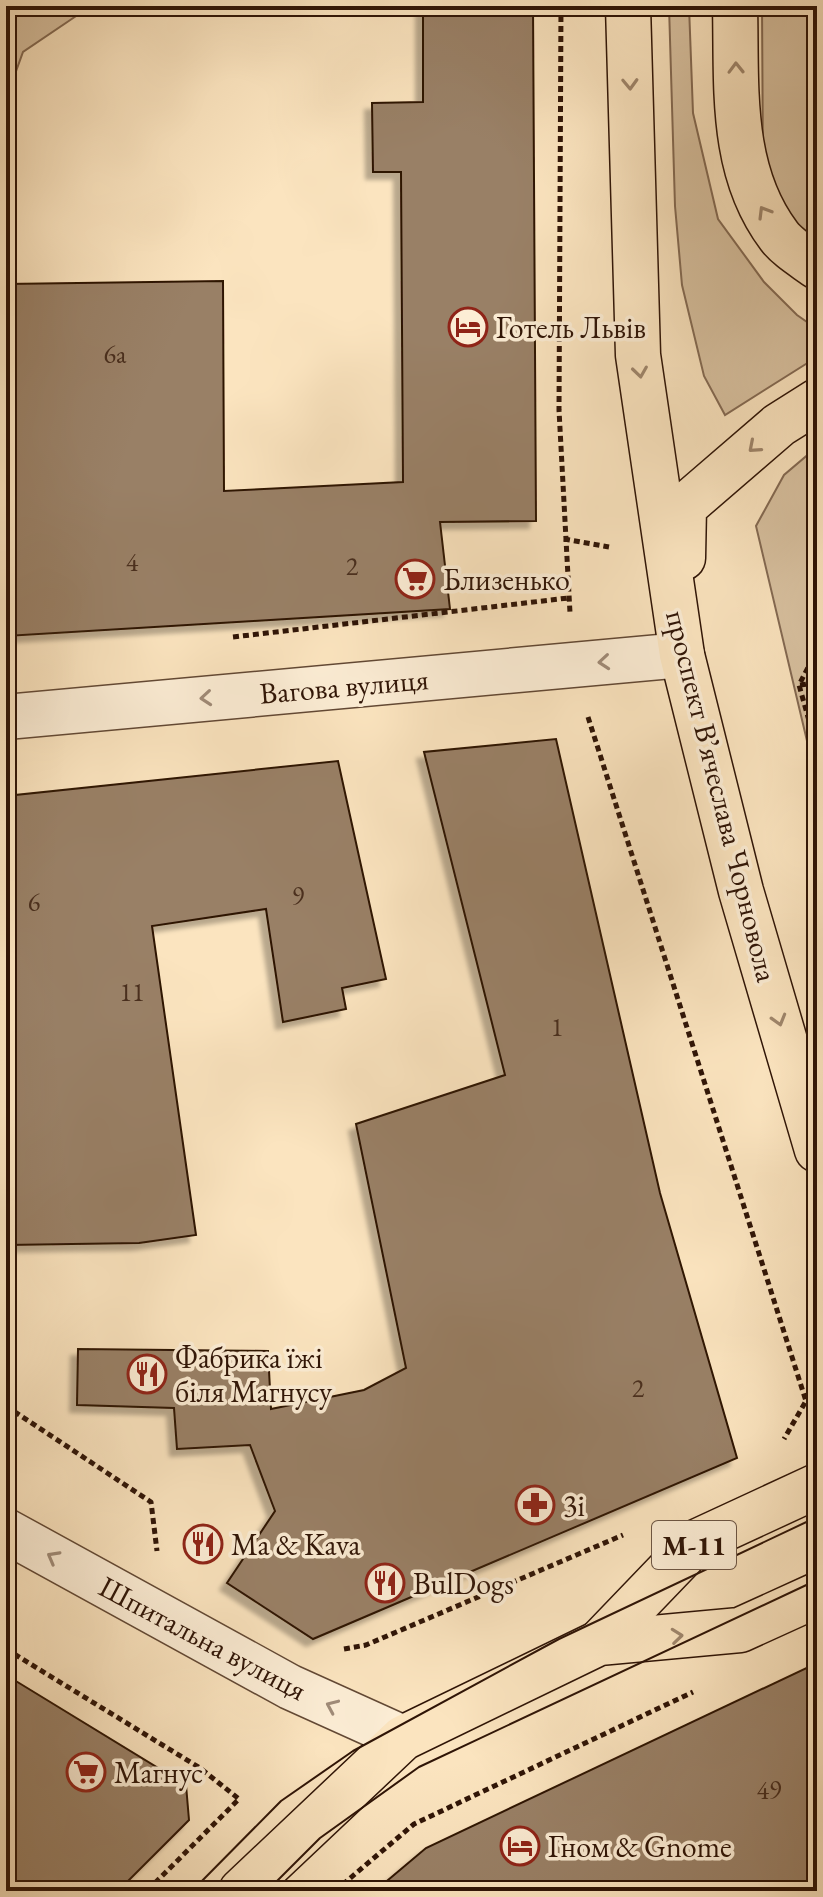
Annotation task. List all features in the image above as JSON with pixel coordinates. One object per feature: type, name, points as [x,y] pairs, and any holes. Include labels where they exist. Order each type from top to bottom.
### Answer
[{"type":"main road","name":"проспект Вʼячеслава Чорновола","points":[[628,6],[638,355],[682,655],[741,891],[817,1150]]},
{"type":"main road","points":[[735,6],[738,130],[752,193],[780,239],[817,267]]},
{"type":"main road","points":[[682,655],[684,507],[779,425],[817,401]]},
{"type":"main road","name":"М-11","points":[[241,1891],[403,1738],[599,1643],[696,1542],[817,1486]]},
{"type":"main road","name":"М-11","points":[[599,1643],[740,1630],[817,1595]]},
{"type":"street","name":"Вагова вулиця","points":[[6,717],[682,655]]},
{"type":"street","name":"Шпитальна вулиця","points":[[6,1531],[290,1687],[403,1738]]},
{"type":"path","points":[[561,6],[559,410],[571,623]]},
{"type":"path","points":[[564,539],[609,547]]},
{"type":"path","points":[[225,638],[568,598]]},
{"type":"path","points":[[817,650],[799,685],[817,749]]},
{"type":"path","points":[[799,685],[817,683]]},
{"type":"path","points":[[585,709],[806,1401],[776,1451]]},
{"type":"path","points":[[6,1406],[151,1502],[158,1562]]},
{"type":"path","points":[[342,1650],[366,1645],[630,1533]]},
{"type":"path","points":[[6,1649],[200,1768],[239,1799],[147,1891]]},
{"type":"path","points":[[335,1891],[414,1824],[702,1688]]},
{"type":"shaded area","points":[[6,6],[88,8],[23,52],[6,99]]},
{"type":"shaded area","points":[[669,6],[689,6],[693,113],[718,219],[764,282],[797,315],[817,329],[817,357],[725,415],[704,376],[682,285],[675,206]]},
{"type":"shaded area","points":[[762,6],[817,6],[817,250],[796,232],[763,168]]},
{"type":"shaded area","points":[[817,447],[817,783],[756,526],[784,475]]},
{"type":"building","points":[[423,6],[533,6],[536,521],[440,522],[450,609],[6,636],[6,284],[223,281],[224,491],[403,482],[401,172],[373,172],[372,103],[423,102]]},
{"type":"building","points":[[556,739],[660,1193],[737,1458],[313,1639],[227,1583],[275,1511],[250,1445],[177,1449],[174,1408],[77,1405],[78,1349],[268,1351],[271,1409],[364,1390],[406,1368],[356,1124],[505,1075],[424,752]]},
{"type":"building","points":[[338,761],[386,979],[342,988],[346,1009],[283,1022],[266,909],[152,926],[196,1235],[139,1243],[6,1245],[6,796]]},
{"type":"building","points":[[817,1663],[817,1891],[375,1891],[426,1848]]},
{"type":"building","name":"Магнус","points":[[6,1675],[186,1785],[189,1820],[118,1891],[6,1891]]},
{"type":"tram line","points":[[192,1891],[281,1801],[353,1751],[559,1639],[817,1517]]},
{"type":"tram line","points":[[267,1891],[320,1838],[419,1767],[817,1580]]},
{"type":"place","name":"Готель Львів","points":[[468,327]]},
{"type":"place","name":"Близенько","points":[[415,579]]},
{"type":"place","name":"Фабрика їжі біля Магнусу","points":[[147,1374]]},
{"type":"place","name":"3і","points":[[535,1505]]},
{"type":"place","name":"Ma & Kava","points":[[203,1544]]},
{"type":"place","name":"BulDogs","points":[[385,1583]]},
{"type":"place","name":"Магнус","points":[[86,1772]]},
{"type":"place","name":"Гном & Gnome","points":[[520,1846]]}]
